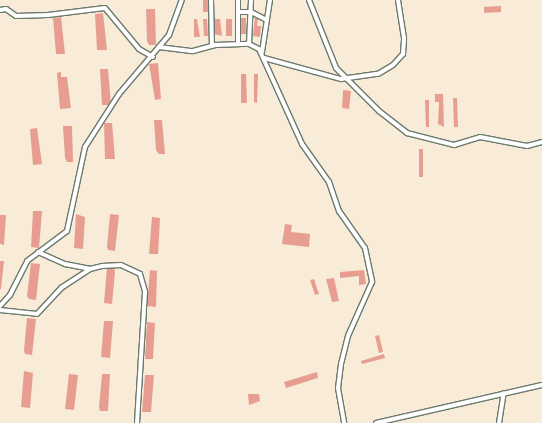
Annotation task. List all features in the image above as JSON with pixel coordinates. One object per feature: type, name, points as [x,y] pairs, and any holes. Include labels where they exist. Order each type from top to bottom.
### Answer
[{"type":"street","points":[[0,306],[10,295],[27,261],[68,231],[85,147],[119,94],[160,47],[171,29],[182,0]]},
{"type":"street","points":[[211,0],[212,46]]},
{"type":"street","points":[[238,0],[238,44]]},
{"type":"street","points":[[249,44],[251,0]]},
{"type":"street","points":[[270,0],[265,19],[262,52],[264,58],[302,144],[329,182],[339,211],[365,248],[371,277],[371,287],[348,336],[341,364],[338,388],[344,423]]},
{"type":"street","points":[[309,0],[336,68],[383,114],[413,136],[454,145],[480,137],[527,146],[542,142]]},
{"type":"street","points":[[264,58],[347,79],[378,74],[393,65],[403,54],[404,38],[398,0]]},
{"type":"street","points":[[0,10],[6,9],[16,16],[48,16],[105,8],[139,49],[153,57]]},
{"type":"street","points":[[238,12],[251,12],[265,19]]},
{"type":"street","points":[[160,47],[193,51],[212,46],[249,44],[262,52]]},
{"type":"street","points":[[38,252],[64,264],[90,269],[120,265],[144,278],[137,423]]},
{"type":"street","points":[[0,310],[38,314],[61,288],[90,269]]},
{"type":"street","points":[[376,423],[542,385]]},
{"type":"street","points":[[499,423],[504,393]]},
{"type":"building","points":[[203,0],[208,0],[208,12],[203,12]]},
{"type":"building","points":[[501,6],[501,12],[484,13],[484,7]]},
{"type":"building","points":[[146,9],[155,9],[156,45],[149,45],[147,41]]},
{"type":"building","points":[[103,13],[107,50],[97,50],[95,14]]},
{"type":"building","points":[[61,17],[65,54],[56,54],[53,18]]},
{"type":"building","points":[[255,17],[258,18],[257,26],[261,26],[260,37],[253,36]]},
{"type":"building","points":[[240,18],[246,18],[246,34],[240,34]]},
{"type":"building","points":[[194,19],[197,19],[200,37],[194,37]]},
{"type":"building","points":[[203,19],[207,19],[208,36],[204,36]]},
{"type":"building","points":[[215,19],[220,19],[222,36],[214,34]]},
{"type":"building","points":[[226,19],[232,19],[232,36],[226,36]]},
{"type":"building","points":[[158,63],[161,99],[155,100],[149,64]]},
{"type":"building","points":[[100,69],[108,69],[111,105],[102,105]]},
{"type":"building","points":[[61,72],[61,77],[67,77],[71,108],[60,109],[57,73]]},
{"type":"building","points":[[241,74],[246,74],[247,103],[241,103]]},
{"type":"building","points":[[254,74],[258,74],[257,103],[254,102]]},
{"type":"building","points":[[343,90],[351,91],[349,109],[342,108]]},
{"type":"building","points":[[435,94],[443,94],[444,127],[438,124],[439,102],[435,102]]},
{"type":"building","points":[[453,98],[457,98],[458,127],[454,127]]},
{"type":"building","points":[[425,100],[429,100],[429,127],[426,127]]},
{"type":"building","points":[[154,120],[162,120],[165,154],[159,154],[156,150]]},
{"type":"building","points":[[104,123],[112,123],[115,159],[105,159]]},
{"type":"building","points":[[63,126],[72,126],[73,162],[67,162],[65,158]]},
{"type":"building","points":[[37,128],[42,164],[33,165],[30,129]]},
{"type":"building","points":[[419,149],[423,149],[423,177],[419,177]]},
{"type":"building","points":[[33,211],[42,211],[39,248],[31,247]]},
{"type":"building","points":[[76,214],[85,217],[83,249],[74,248]]},
{"type":"building","points":[[110,214],[119,215],[115,251],[108,250],[107,246]]},
{"type":"building","points":[[0,215],[6,215],[4,245],[0,244]]},
{"type":"building","points":[[152,217],[160,218],[158,254],[149,254]]},
{"type":"building","points":[[285,224],[292,225],[291,232],[310,234],[309,247],[282,244]]},
{"type":"building","points":[[0,261],[4,261],[1,289],[0,289]]},
{"type":"building","points":[[31,263],[40,264],[36,300],[29,299],[27,296]]},
{"type":"building","points":[[107,267],[114,268],[115,272],[112,304],[104,303]]},
{"type":"building","points":[[150,270],[157,271],[156,307],[147,306]]},
{"type":"building","points":[[364,270],[366,284],[359,285],[359,276],[340,278],[340,272]]},
{"type":"building","points":[[334,278],[339,301],[332,302],[326,279]]},
{"type":"building","points":[[314,279],[319,294],[315,295],[310,280]]},
{"type":"building","points":[[27,318],[36,319],[32,355],[25,354],[24,350]]},
{"type":"building","points":[[104,321],[113,321],[110,358],[101,357]]},
{"type":"building","points":[[147,322],[155,323],[153,359],[145,359]]},
{"type":"building","points":[[379,335],[383,352],[379,353],[375,336]]},
{"type":"building","points":[[384,354],[385,358],[362,364],[361,361]]},
{"type":"building","points":[[24,371],[33,373],[30,408],[21,407]]},
{"type":"building","points":[[317,372],[318,378],[286,388],[284,382]]},
{"type":"building","points":[[69,374],[78,375],[74,410],[65,409]]},
{"type":"building","points":[[102,374],[110,374],[108,411],[100,411],[99,407]]},
{"type":"building","points":[[145,375],[154,375],[151,412],[142,412]]},
{"type":"building","points":[[248,394],[259,394],[260,401],[249,405]]}]
